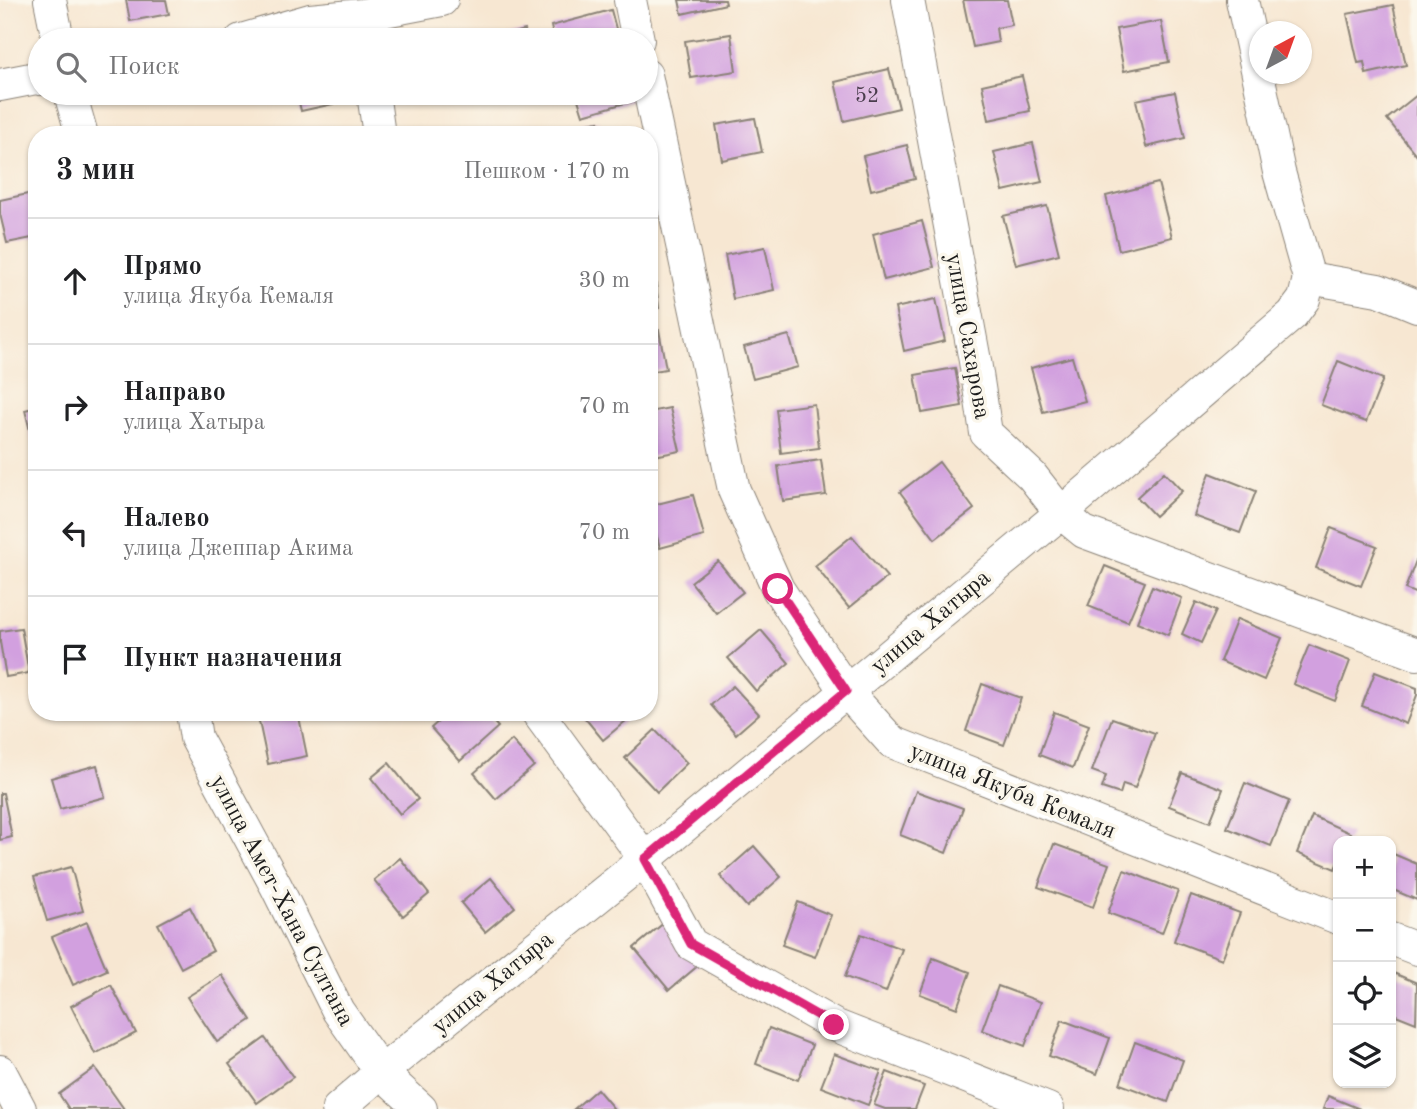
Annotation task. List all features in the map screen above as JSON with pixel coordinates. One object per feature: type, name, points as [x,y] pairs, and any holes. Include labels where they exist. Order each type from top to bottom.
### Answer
[{"type":"street","points":[[50,0],[56,28]]},
{"type":"street","points":[[282,28],[310,20],[363,18],[442,0]]},
{"type":"street","points":[[630,0],[636,28]]},
{"type":"street","name":"улица Сахарова","points":[[908,0],[986,433],[1032,476],[1061,513],[1084,532],[1417,654]]},
{"type":"street","points":[[1242,0],[1279,172],[1309,278],[1378,290],[1417,306]]},
{"type":"street","points":[[0,85],[28,80]]},
{"type":"street","points":[[73,105],[79,126]]},
{"type":"street","points":[[375,105],[378,126]]},
{"type":"street","name":"улица Якуба Кемаля","points":[[652,105],[657,126]]},
{"type":"street","name":"улица Якуба Кемаля","points":[[658,132],[734,490],[778,589],[846,691],[892,742],[1333,916]]},
{"type":"street","name":"улица Хатыра","points":[[338,1109],[645,859],[1061,513],[1292,315],[1304,299],[1309,278]]},
{"type":"street","name":"улица Амет-Хана Султана","points":[[193,721],[196,738],[276,886],[338,1011],[381,1072],[421,1109]]},
{"type":"street","points":[[544,721],[645,859],[691,944],[834,1025],[1048,1109]]},
{"type":"street","points":[[1396,941],[1417,949]]},
{"type":"street","points":[[0,1071],[20,1109]]},
{"type":"building","points":[[126,0],[166,0],[169,14],[130,21]]},
{"type":"building","points":[[679,0],[725,0],[726,4],[682,14]]},
{"type":"building","points":[[963,0],[1007,0],[1012,25],[996,28],[998,42],[973,47]]},
{"type":"building","points":[[1393,5],[1406,65],[1366,74],[1364,62],[1358,63],[1347,14]]},
{"type":"building","points":[[611,10],[616,28],[551,28]]},
{"type":"building","points":[[1161,21],[1169,62],[1124,71],[1116,29]]},
{"type":"building","points":[[731,34],[736,71],[691,78],[685,41]]},
{"type":"building","points":[[889,69],[899,108],[844,121],[835,82]]},
{"type":"building","points":[[1022,76],[1030,111],[989,120],[982,85]]},
{"type":"building","points":[[1175,92],[1185,138],[1146,147],[1136,100]]},
{"type":"building","points":[[1417,95],[1417,156],[1387,119]]},
{"type":"building","points":[[300,105],[328,105],[301,111]]},
{"type":"building","points":[[580,105],[618,105],[583,115]]},
{"type":"building","points":[[755,118],[762,152],[722,160],[716,125]]},
{"type":"building","points":[[599,121],[600,126],[582,126]]},
{"type":"building","points":[[1033,143],[1042,182],[1003,191],[994,152]]},
{"type":"building","points":[[907,145],[915,179],[871,190],[863,156]]},
{"type":"building","points":[[1158,183],[1172,237],[1119,250],[1106,196]]},
{"type":"building","points":[[28,194],[28,239],[7,243],[0,214],[0,200]]},
{"type":"building","points":[[1047,206],[1059,254],[1016,265],[1003,216]]},
{"type":"building","points":[[922,221],[934,267],[884,280],[873,234]]},
{"type":"building","points":[[765,247],[774,290],[733,299],[725,255]]},
{"type":"building","points":[[936,299],[945,341],[904,351],[895,308]]},
{"type":"building","points":[[658,330],[666,369],[658,370]]},
{"type":"building","points":[[789,335],[798,367],[753,379],[744,347]]},
{"type":"building","points":[[1072,357],[1085,401],[1043,412],[1031,368]]},
{"type":"building","points":[[1338,361],[1383,379],[1366,422],[1321,405]]},
{"type":"building","points":[[955,368],[962,406],[922,413],[915,375]]},
{"type":"building","points":[[814,404],[819,448],[781,453],[776,409]]},
{"type":"building","points":[[670,408],[680,451],[658,455],[658,410]]},
{"type":"building","points":[[821,460],[826,495],[783,501],[778,466]]},
{"type":"building","points":[[939,462],[974,509],[935,539],[900,492]]},
{"type":"building","points":[[1164,472],[1182,491],[1155,516],[1137,497]]},
{"type":"building","points":[[1210,473],[1256,491],[1240,533],[1194,516]]},
{"type":"building","points":[[693,495],[704,536],[660,548],[658,504]]},
{"type":"building","points":[[1331,528],[1377,546],[1361,586],[1316,568]]},
{"type":"building","points":[[852,536],[887,577],[849,608],[815,566]]},
{"type":"building","points":[[1417,558],[1417,594],[1405,589]]},
{"type":"building","points":[[718,561],[743,592],[716,613],[691,582]]},
{"type":"building","points":[[1105,566],[1145,582],[1128,622],[1088,606]]},
{"type":"building","points":[[1152,586],[1182,598],[1168,635],[1137,622]]},
{"type":"building","points":[[1196,602],[1216,611],[1201,643],[1182,634]]},
{"type":"building","points":[[1237,619],[1282,638],[1264,680],[1220,661]]},
{"type":"building","points":[[21,628],[28,673],[6,677],[0,631]]},
{"type":"building","points":[[761,630],[789,663],[756,691],[728,658]]},
{"type":"building","points":[[1309,645],[1350,661],[1335,701],[1293,684]]},
{"type":"building","points":[[1375,672],[1417,688],[1406,724],[1362,706]]},
{"type":"building","points":[[982,684],[1021,698],[1004,745],[966,731]]},
{"type":"building","points":[[733,686],[759,714],[736,734],[711,705]]},
{"type":"building","points":[[1054,712],[1089,725],[1073,768],[1039,755]]},
{"type":"building","points":[[1112,718],[1155,733],[1135,788],[1123,784],[1120,794],[1102,788],[1106,776],[1092,771]]},
{"type":"building","points":[[259,721],[300,721],[307,756],[268,764]]},
{"type":"building","points":[[439,721],[493,721],[498,727],[460,761],[431,728]]},
{"type":"building","points":[[587,721],[626,721],[603,740]]},
{"type":"building","points":[[655,730],[687,763],[657,792],[625,758]]},
{"type":"building","points":[[512,740],[534,766],[496,799],[474,773]]},
{"type":"building","points":[[389,763],[418,799],[400,814],[371,778]]},
{"type":"building","points":[[97,765],[105,797],[60,809],[51,778]]},
{"type":"building","points":[[1182,773],[1223,789],[1210,822],[1169,806]]},
{"type":"building","points":[[1245,783],[1289,801],[1271,846],[1227,828]]},
{"type":"building","points":[[916,791],[963,808],[946,853],[900,835]]},
{"type":"building","points":[[0,793],[3,793],[12,837],[0,840]]},
{"type":"building","points":[[1312,816],[1350,833],[1349,836],[1333,836],[1333,868],[1297,853]]},
{"type":"building","points":[[1054,844],[1109,864],[1093,907],[1038,887]]},
{"type":"building","points":[[754,846],[781,877],[747,907],[720,876]]},
{"type":"building","points":[[1396,855],[1417,864],[1417,900],[1396,891]]},
{"type":"building","points":[[400,858],[429,894],[403,916],[374,880]]},
{"type":"building","points":[[71,867],[83,911],[47,921],[34,877]]},
{"type":"building","points":[[1124,870],[1178,891],[1162,933],[1108,913]]},
{"type":"building","points":[[491,878],[515,907],[485,932],[461,903]]},
{"type":"building","points":[[1191,895],[1240,913],[1222,959],[1174,941]]},
{"type":"building","points":[[798,902],[831,915],[815,957],[782,945]]},
{"type":"building","points":[[190,907],[213,951],[181,968],[158,924]]},
{"type":"building","points":[[87,922],[107,970],[73,985],[52,937]]},
{"type":"building","points":[[665,922],[700,964],[669,990],[634,948]]},
{"type":"building","points":[[861,934],[902,949],[886,992],[845,977]]},
{"type":"building","points":[[933,958],[970,972],[957,1008],[920,994]]},
{"type":"building","points":[[1396,974],[1417,983],[1416,1023],[1396,1015]]},
{"type":"building","points":[[222,975],[251,1020],[217,1042],[187,997]]},
{"type":"building","points":[[111,985],[136,1033],[95,1054],[71,1006]]},
{"type":"building","points":[[998,986],[1041,1002],[1025,1046],[982,1030]]},
{"type":"building","points":[[1062,1020],[1110,1038],[1097,1074],[1049,1056]]},
{"type":"building","points":[[769,1028],[812,1045],[798,1080],[756,1064]]},
{"type":"building","points":[[265,1038],[293,1077],[257,1103],[229,1064]]},
{"type":"building","points":[[1135,1042],[1183,1060],[1168,1102],[1120,1084]]},
{"type":"building","points":[[834,1054],[881,1071],[868,1105],[821,1087]]},
{"type":"building","points":[[95,1068],[124,1109],[69,1109],[59,1094]]},
{"type":"building","points":[[887,1072],[924,1086],[915,1109],[885,1109],[874,1105]]},
{"type":"building","points":[[597,1089],[614,1109],[574,1109]]},
{"type":"building","points":[[1328,1096],[1360,1109],[1323,1109]]},
{"type":"route","points":[[778,589],[846,691],[645,859],[691,944],[834,1025]]}]
